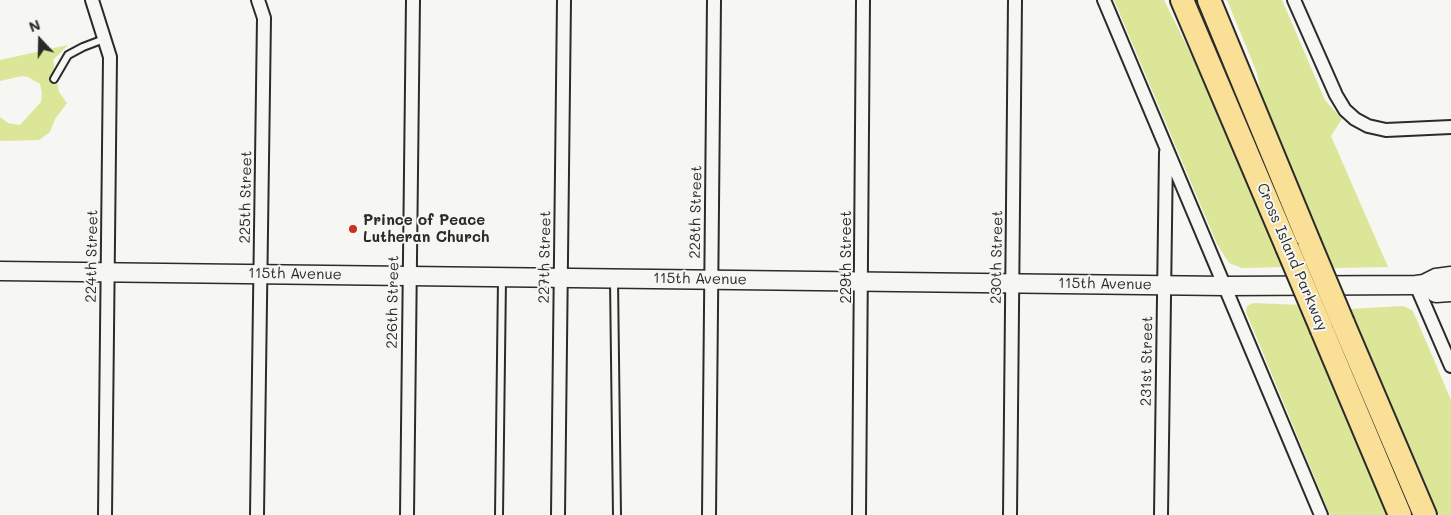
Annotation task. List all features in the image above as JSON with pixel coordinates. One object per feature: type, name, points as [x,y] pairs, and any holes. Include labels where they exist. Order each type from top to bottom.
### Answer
[{"type":"highway","name":"Cross Island Parkway","points":[[1182,0],[1298,244],[1333,326],[1425,515]]},
{"type":"highway","name":"Cross Island Parkway","points":[[1208,0],[1298,244]]},
{"type":"highway","name":"Cross Island Parkway","points":[[1333,326],[1400,515]]},
{"type":"main road","name":"115th Avenue","points":[[0,271],[1225,286],[1413,284]]},
{"type":"main road","points":[[1413,284],[1451,276]]},
{"type":"main road","points":[[1413,284],[1436,293],[1451,292]]},
{"type":"street","name":"224th Street","points":[[92,0],[110,57],[106,515]]},
{"type":"street","name":"225th Street","points":[[257,515],[264,18],[258,0]]},
{"type":"street","name":"226th Street","points":[[407,515],[414,0]]},
{"type":"street","name":"227th Street","points":[[558,515],[564,0]]},
{"type":"street","name":"228th Street","points":[[708,515],[714,0]]},
{"type":"street","name":"229th Street","points":[[859,515],[863,0]]},
{"type":"street","name":"230th Street","points":[[1010,515],[1015,0]]},
{"type":"street","points":[[1104,0],[1321,515]]},
{"type":"street","points":[[1294,0],[1336,95],[1345,110],[1355,119],[1368,126],[1386,130],[1451,127]]},
{"type":"street","name":"231st Street","points":[[1161,515],[1166,147]]},
{"type":"street","points":[[1413,284],[1451,366]]},
{"type":"street","points":[[1313,496],[1313,515]]},
{"type":"lane","points":[[54,79],[68,56],[83,47],[104,39]]},
{"type":"lane","points":[[499,515],[502,277]]},
{"type":"lane","points":[[614,278],[616,515]]},
{"type":"green space","points":[[1114,0],[1164,0],[1225,123],[1285,267],[1242,268],[1229,263],[1217,244]]},
{"type":"green space","points":[[1227,0],[1282,0],[1325,100],[1342,119],[1331,136],[1388,267],[1333,268],[1262,98],[1257,73]]},
{"type":"green space","points":[[68,45],[53,60],[59,92],[67,103],[55,119],[50,132],[39,140],[0,141],[0,117],[8,123],[20,125],[41,102],[42,93],[40,84],[28,77],[22,76],[0,81],[0,60]]},
{"type":"green space","points":[[1253,303],[1300,305],[1390,515],[1330,515],[1246,312],[1247,306]]},
{"type":"green space","points":[[1403,306],[1412,310],[1451,400],[1451,515],[1439,515],[1350,309]]},
{"type":"place","name":"Prince of Peace Lutheran Church","points":[[353,229]]}]
